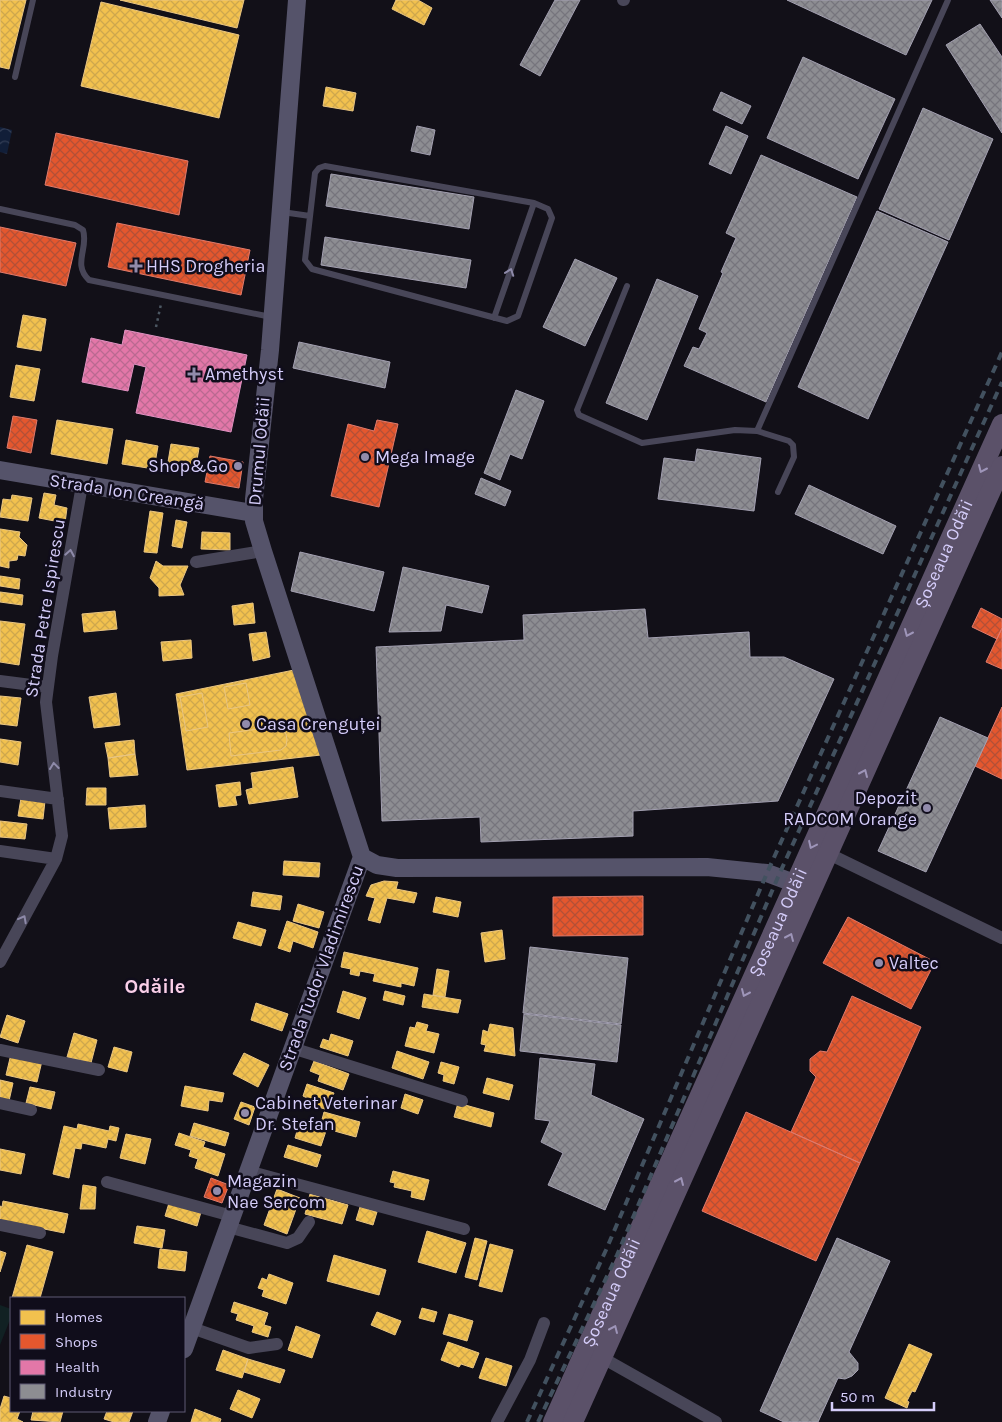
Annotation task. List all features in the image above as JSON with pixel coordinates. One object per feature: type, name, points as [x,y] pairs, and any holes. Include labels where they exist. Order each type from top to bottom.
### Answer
[{"type":"main road","name":"Șoseaua Odăii","points":[[553,1422],[1002,424]]},
{"type":"main road","name":"Șoseaua Odăii","points":[[573,1422],[1002,466]]},
{"type":"street","name":"Drumul Odăii","points":[[297,0],[272,317],[253,513],[362,857]]},
{"type":"street","name":"Strada Ion Creangă","points":[[0,470],[253,513]]},
{"type":"street","name":"Strada Petre Ispirescu","points":[[0,962],[5,941],[56,859],[62,836],[46,702],[82,485]]},
{"type":"street","points":[[196,562],[264,551]]},
{"type":"street","points":[[0,681],[47,687]]},
{"type":"street","points":[[0,791],[58,798]]},
{"type":"street","points":[[0,851],[56,859]]},
{"type":"street","points":[[827,853],[1002,938]]},
{"type":"street","name":"Strada Tudor Vladimirescu","points":[[185,1346],[362,857],[377,865],[398,868],[707,867],[767,873],[794,883]]},
{"type":"street","points":[[292,1048],[462,1101]]},
{"type":"street","points":[[0,1050],[99,1070]]},
{"type":"street","points":[[0,1103],[31,1110]]},
{"type":"street","points":[[248,1171],[464,1229]]},
{"type":"street","points":[[107,1182],[230,1222],[287,1243],[298,1238],[309,1222]]},
{"type":"street","points":[[0,1225],[40,1233]]},
{"type":"street","points":[[498,1422],[530,1360],[544,1323]]},
{"type":"street","points":[[192,1328],[249,1348],[277,1344]]},
{"type":"street","points":[[602,1357],[716,1422]]},
{"type":"lane","points":[[15,76],[33,0]]},
{"type":"lane","points":[[757,431],[948,0]]},
{"type":"lane","points":[[324,166],[534,203],[548,209],[552,218],[518,316],[507,321],[312,269],[305,260],[316,173],[319,168],[324,166]]},
{"type":"lane","points":[[494,318],[534,203]]},
{"type":"lane","points":[[0,209],[75,225],[83,230],[85,237],[80,264],[82,273],[89,280],[272,317]]},
{"type":"lane","points":[[281,212],[310,216]]},
{"type":"lane","points":[[627,286],[577,410],[578,415],[642,443],[735,430],[757,431],[789,441],[793,445],[794,457],[778,492]]},
{"type":"path","points":[[156,327],[163,295]]},
{"type":"shaded area","points":[[0,1305],[10,1309],[10,1320],[0,1345]]},
{"type":"water","points":[[0,127],[12,130],[7,154],[0,152]]},
{"type":"building: Homes","points":[[0,0],[26,0],[9,69],[0,67]]},
{"type":"building: Homes","points":[[120,0],[244,0],[237,28]]},
{"type":"building: Homes","points":[[396,0],[418,0],[432,8],[424,25],[392,9]]},
{"type":"building: Homes","points":[[101,2],[239,35],[219,118],[81,86]]},
{"type":"building: Homes","points":[[326,87],[356,93],[353,111],[323,106]]},
{"type":"building: Homes","points":[[23,315],[46,319],[41,351],[17,347]]},
{"type":"building: Homes","points":[[16,365],[40,369],[34,401],[10,397]]},
{"type":"building: Homes","points":[[57,420],[113,429],[107,464],[51,454]]},
{"type":"building: Homes","points":[[126,440],[158,446],[154,469],[122,464]]},
{"type":"building: Homes","points":[[171,444],[199,448],[195,472],[167,468]]},
{"type":"building: Homes","points":[[44,493],[56,495],[54,505],[67,508],[65,523],[39,518]]},
{"type":"building: Homes","points":[[12,495],[32,498],[28,521],[0,517],[3,499],[11,500]]},
{"type":"building: Homes","points":[[150,511],[163,513],[157,553],[144,552]]},
{"type":"building: Homes","points":[[176,520],[187,522],[182,548],[172,546]]},
{"type":"building: Homes","points":[[0,529],[20,532],[19,537],[27,545],[25,556],[18,555],[17,560],[9,561],[9,568],[0,566]]},
{"type":"building: Homes","points":[[202,532],[230,533],[230,550],[201,549]]},
{"type":"building: Homes","points":[[156,561],[163,566],[188,566],[180,585],[184,595],[159,596],[159,588],[150,578]]},
{"type":"building: Homes","points":[[0,576],[20,579],[19,589],[0,586]]},
{"type":"building: Homes","points":[[0,592],[23,595],[22,605],[0,602]]},
{"type":"building: Homes","points":[[253,603],[255,623],[234,625],[232,606]]},
{"type":"building: Homes","points":[[115,611],[117,629],[84,632],[82,614]]},
{"type":"building: Homes","points":[[0,621],[25,624],[19,665],[0,662]]},
{"type":"building: Homes","points":[[266,632],[270,657],[253,661],[249,634]]},
{"type":"building: Homes","points":[[191,640],[192,658],[163,661],[161,642]]},
{"type":"building: Homes","name":"Casa Crenguței","points":[[294,670],[321,755],[187,770],[176,694]]},
{"type":"building: Homes","points":[[246,683],[250,705],[228,709],[224,687]]},
{"type":"building: Homes","points":[[116,693],[120,725],[94,728],[89,697]]},
{"type":"building: Homes","points":[[202,693],[208,727],[186,731],[180,697]]},
{"type":"building: Homes","points":[[0,696],[21,698],[17,726],[0,724]]},
{"type":"building: Homes","points":[[280,726],[286,734],[287,740],[286,746],[281,750],[231,756],[229,733]]},
{"type":"building: Homes","points":[[0,739],[21,742],[18,765],[0,762]]},
{"type":"building: Homes","points":[[134,740],[135,754],[108,758],[105,743]]},
{"type":"building: Homes","points":[[135,754],[138,775],[110,777],[108,758]]},
{"type":"building: Homes","points":[[293,767],[298,797],[249,804],[246,790],[253,788],[251,773]]},
{"type":"building: Homes","points":[[240,782],[241,795],[235,796],[237,805],[219,807],[216,785]]},
{"type":"building: Homes","points":[[87,788],[106,788],[106,805],[86,805]]},
{"type":"building: Homes","points":[[21,798],[45,801],[43,819],[18,816]]},
{"type":"building: Homes","points":[[145,805],[146,827],[110,829],[108,808]]},
{"type":"building: Homes","points":[[0,821],[27,824],[25,839],[0,837]]},
{"type":"building: Homes","points":[[284,861],[320,863],[319,877],[283,875]]},
{"type":"building: Homes","points":[[384,881],[398,882],[396,889],[417,893],[414,903],[387,898],[380,923],[368,920],[375,898],[366,896],[371,885]]},
{"type":"building: Homes","points":[[253,892],[282,896],[280,910],[251,906]]},
{"type":"building: Homes","points":[[436,897],[461,902],[458,917],[433,912]]},
{"type":"building: Homes","points":[[298,904],[324,912],[319,928],[293,921]]},
{"type":"building: Homes","points":[[287,921],[318,932],[313,948],[293,941],[290,952],[278,948]]},
{"type":"building: Homes","points":[[238,922],[266,930],[261,946],[233,938]]},
{"type":"building: Homes","points":[[502,930],[505,959],[485,962],[481,933]]},
{"type":"building: Homes","points":[[344,952],[418,968],[414,986],[401,983],[401,987],[373,981],[375,974],[360,971],[359,976],[350,974],[351,969],[341,967]]},
{"type":"building: Homes","points":[[437,969],[449,971],[445,997],[433,995]]},
{"type":"building: Homes","points":[[343,991],[366,998],[359,1019],[337,1012]]},
{"type":"building: Homes","points":[[385,991],[405,996],[403,1005],[383,1000]]},
{"type":"building: Homes","points":[[424,994],[461,1000],[458,1013],[422,1007]]},
{"type":"building: Homes","points":[[256,1003],[288,1014],[282,1031],[251,1020]]},
{"type":"building: Homes","points":[[7,1015],[25,1021],[18,1043],[0,1037]]},
{"type":"building: Homes","points":[[417,1022],[428,1025],[426,1031],[439,1034],[434,1053],[405,1046],[410,1027],[415,1028]]},
{"type":"building: Homes","points":[[490,1024],[513,1028],[515,1056],[484,1051],[486,1045],[481,1044],[483,1030],[488,1032]]},
{"type":"building: Homes","points":[[74,1033],[97,1040],[91,1063],[67,1057]]},
{"type":"building: Homes","points":[[331,1034],[353,1041],[348,1056],[320,1047],[323,1039],[329,1041]]},
{"type":"building: Homes","points":[[114,1047],[132,1052],[127,1072],[108,1067]]},
{"type":"building: Homes","points":[[397,1051],[429,1062],[423,1079],[392,1068]]},
{"type":"building: Homes","points":[[244,1053],[269,1065],[258,1087],[233,1074]]},
{"type":"building: Homes","points":[[11,1054],[42,1061],[37,1082],[6,1075]]},
{"type":"building: Homes","points":[[314,1061],[349,1074],[343,1090],[318,1081],[320,1075],[310,1071]]},
{"type":"building: Homes","points":[[441,1062],[459,1067],[454,1084],[443,1081],[444,1075],[438,1073]]},
{"type":"building: Homes","points":[[487,1078],[513,1085],[509,1100],[483,1093]]},
{"type":"building: Homes","points":[[0,1080],[13,1083],[9,1101],[0,1099]]},
{"type":"building: Homes","points":[[307,1084],[334,1093],[328,1110],[306,1103],[307,1098],[303,1096]]},
{"type":"building: Homes","points":[[185,1086],[224,1093],[222,1102],[209,1100],[208,1111],[181,1106]]},
{"type":"building: Homes","points":[[30,1087],[55,1092],[51,1109],[26,1103]]},
{"type":"building: Homes","points":[[405,1094],[423,1100],[418,1114],[401,1108]]},
{"type":"building: Homes","name":"Cabinet Veterinar Dr. Stefan","points":[[241,1102],[255,1107],[249,1125],[234,1119]]},
{"type":"building: Homes","points":[[458,1103],[494,1113],[491,1127],[454,1117]]},
{"type":"building: Homes","points":[[324,1112],[360,1122],[356,1137],[320,1127]]},
{"type":"building: Homes","points":[[194,1123],[229,1133],[225,1146],[190,1136]]},
{"type":"building: Homes","points":[[78,1124],[109,1131],[110,1126],[119,1128],[116,1141],[108,1139],[106,1148],[82,1143],[81,1149],[75,1148],[69,1178],[53,1174],[64,1126],[77,1129]]},
{"type":"building: Homes","points":[[299,1124],[326,1131],[321,1146],[295,1138]]},
{"type":"building: Homes","points":[[179,1133],[205,1142],[203,1147],[225,1154],[218,1176],[195,1168],[198,1159],[189,1156],[191,1150],[175,1145]]},
{"type":"building: Homes","points":[[126,1134],[151,1139],[145,1164],[120,1158]]},
{"type":"building: Homes","points":[[288,1145],[321,1155],[317,1167],[284,1157]]},
{"type":"building: Homes","points":[[0,1149],[25,1154],[21,1174],[0,1170]]},
{"type":"building: Homes","points":[[393,1171],[429,1180],[424,1200],[411,1197],[412,1191],[394,1187],[395,1183],[390,1182]]},
{"type":"building: Homes","points":[[83,1185],[96,1187],[95,1209],[80,1209]]},
{"type":"building: Homes","points":[[277,1189],[300,1198],[287,1234],[264,1225]]},
{"type":"building: Homes","points":[[310,1194],[348,1205],[342,1224],[305,1214]]},
{"type":"building: Homes","points":[[3,1201],[68,1214],[64,1233],[0,1220],[0,1206],[2,1207]]},
{"type":"building: Homes","points":[[169,1203],[201,1212],[197,1226],[165,1216]]},
{"type":"building: Homes","points":[[360,1207],[377,1212],[373,1225],[356,1220]]},
{"type":"building: Homes","points":[[137,1226],[165,1230],[162,1248],[134,1243]]},
{"type":"building: Homes","points":[[427,1231],[466,1243],[456,1273],[418,1262]]},
{"type":"building: Homes","points":[[475,1238],[487,1241],[477,1280],[465,1277]]},
{"type":"building: Homes","points":[[490,1244],[513,1250],[502,1292],[479,1286]]},
{"type":"building: Homes","points":[[27,1245],[53,1252],[40,1297],[12,1297]]},
{"type":"building: Homes","points":[[160,1249],[187,1252],[185,1271],[158,1268]]},
{"type":"building: Homes","points":[[0,1251],[6,1253],[0,1272]]},
{"type":"building: Homes","points":[[334,1255],[386,1270],[379,1295],[327,1281]]},
{"type":"building: Homes","points":[[269,1274],[293,1283],[286,1304],[262,1296],[264,1290],[258,1288],[262,1278],[267,1280]]},
{"type":"building: Homes","points":[[234,1302],[268,1313],[264,1325],[271,1327],[268,1337],[252,1332],[254,1326],[236,1320],[238,1314],[231,1312]]},
{"type":"building: Homes","points":[[422,1308],[437,1312],[434,1322],[419,1318]]},
{"type":"building: Homes","points":[[377,1312],[401,1321],[395,1335],[371,1325]]},
{"type":"building: Homes","points":[[449,1314],[473,1321],[467,1341],[443,1334]]},
{"type":"building: Homes","points":[[296,1326],[320,1335],[312,1358],[288,1350]]},
{"type":"building: Homes","points":[[448,1342],[479,1353],[473,1368],[461,1364],[459,1367],[441,1360]]},
{"type":"building: Homes","points":[[909,1344],[932,1354],[915,1392],[912,1391],[907,1401],[909,1402],[907,1408],[885,1398]]},
{"type":"building: Homes","points":[[223,1350],[248,1359],[242,1378],[216,1370]]},
{"type":"building: Homes","points":[[486,1358],[512,1366],[506,1386],[479,1378]]},
{"type":"building: Homes","points":[[248,1359],[285,1370],[280,1383],[244,1372]]},
{"type":"building: Homes","points":[[238,1390],[260,1399],[252,1418],[230,1409]]},
{"type":"building: Homes","points":[[4,1396],[10,1398],[10,1412],[20,1412],[17,1419],[23,1422],[0,1422],[0,1409]]},
{"type":"building: Homes","points":[[195,1409],[221,1419],[220,1422],[191,1422]]},
{"type":"building: Homes","points":[[33,1412],[63,1412],[60,1422],[31,1420]]},
{"type":"building: Homes","points":[[107,1412],[133,1412],[129,1422],[114,1422],[104,1419]]},
{"type":"building: Shops","points":[[56,133],[188,161],[179,215],[45,185]]},
{"type":"building: Shops","points":[[117,223],[250,250],[241,295],[108,267]]},
{"type":"building: Shops","points":[[0,227],[76,243],[66,286],[0,272]]},
{"type":"building: Shops","points":[[13,416],[37,420],[31,453],[7,448]]},
{"type":"building: Shops","name":"Mega Image","points":[[377,420],[398,424],[379,507],[331,496],[348,424],[374,431]]},
{"type":"building: Shops","points":[[210,456],[243,462],[239,488],[205,482]]},
{"type":"building: Shops","points":[[981,608],[1002,619],[1002,628],[997,639],[972,627]]},
{"type":"building: Shops","points":[[1002,628],[1002,669],[986,662]]},
{"type":"building: Shops","points":[[1002,707],[1002,779],[975,766]]},
{"type":"building: Shops","points":[[643,896],[643,935],[553,936],[553,897]]},
{"type":"building: Shops","name":"Valtec","points":[[848,917],[935,962],[911,1009],[823,963]]},
{"type":"building: Shops","points":[[852,996],[921,1027],[860,1163],[791,1132],[816,1077],[810,1071],[810,1059],[820,1051],[827,1052]]},
{"type":"building: Shops","points":[[746,1112],[860,1163],[816,1261],[702,1211]]},
{"type":"building: Shops","name":"Magazin Nae Sercom","points":[[211,1178],[229,1185],[222,1203],[204,1197]]},
{"type":"building: Health","name":"Amethyst","points":[[125,330],[247,355],[231,432],[136,413],[146,367],[134,364],[128,391],[82,382],[91,338],[122,345]]},
{"type":"building: Industry","points":[[555,0],[580,0],[540,76],[520,65]]},
{"type":"building: Industry","points":[[787,0],[932,0],[906,55]]},
{"type":"building: Industry","points":[[990,0],[1002,0],[1002,18]]},
{"type":"building: Industry","points":[[980,24],[1002,57],[1002,133],[946,45]]},
{"type":"building: Industry","points":[[803,57],[895,99],[858,179],[767,138]]},
{"type":"building: Industry","points":[[721,92],[751,106],[742,124],[713,110]]},
{"type":"building: Industry","points":[[923,108],[993,139],[949,240],[879,209]]},
{"type":"building: Industry","points":[[417,126],[435,130],[430,155],[411,151]]},
{"type":"building: Industry","points":[[726,126],[748,136],[731,174],[709,164]]},
{"type":"building: Industry","points":[[761,155],[857,197],[766,402],[684,366],[693,347],[699,349],[707,333],[699,329],[736,238],[726,233]]},
{"type":"building: Industry","points":[[331,174],[474,197],[469,229],[326,206]]},
{"type":"building: Industry","points":[[877,211],[948,242],[868,419],[798,387]]},
{"type":"building: Industry","points":[[325,237],[471,260],[466,288],[321,265]]},
{"type":"building: Industry","points":[[575,259],[617,278],[585,346],[543,327]]},
{"type":"building: Industry","points":[[657,279],[698,296],[647,420],[606,403]]},
{"type":"building: Industry","points":[[299,342],[390,362],[385,388],[293,368]]},
{"type":"building: Industry","points":[[516,390],[544,401],[522,459],[510,454],[500,480],[484,473]]},
{"type":"building: Industry","points":[[697,449],[761,458],[754,511],[658,499],[664,458],[695,462]]},
{"type":"building: Industry","points":[[481,478],[511,491],[505,506],[475,494]]},
{"type":"building: Industry","points":[[809,485],[896,526],[883,554],[795,514]]},
{"type":"building: Industry","points":[[300,552],[384,572],[374,611],[291,591]]},
{"type":"building: Industry","points":[[403,567],[489,586],[482,613],[446,605],[441,631],[389,632]]},
{"type":"building: Industry","points":[[645,609],[648,638],[749,632],[750,657],[784,657],[834,679],[778,801],[633,811],[633,836],[481,842],[480,817],[382,821],[376,647],[524,640],[523,615]]},
{"type":"building: Industry","name":"Depozit RADCOM Orange","points":[[940,717],[988,738],[926,872],[878,851]]},
{"type":"building: Industry","points":[[530,947],[628,958],[621,1024],[523,1013]]},
{"type":"building: Industry","points":[[524,1014],[621,1025],[617,1062],[520,1051]]},
{"type":"building: Industry","points":[[540,1058],[595,1064],[591,1095],[644,1119],[605,1210],[548,1185],[563,1153],[541,1142],[550,1121],[535,1119]]},
{"type":"building: Industry","points":[[837,1238],[890,1261],[849,1352],[858,1363],[858,1370],[852,1376],[845,1379],[838,1378],[818,1422],[784,1422],[760,1411]]},
{"type":"railway","points":[[527,1422],[606,1250],[767,873],[1002,352]]},
{"type":"railway","points":[[538,1422],[617,1255],[778,877],[1002,382]]},
{"type":"place","name":"HHS Drogheria","points":[[136,266]]},
{"type":"place","name":"Amethyst","points":[[194,374]]},
{"type":"place","name":"Mega Image","points":[[365,457]]},
{"type":"place","name":"Shop&Go","points":[[238,466]]},
{"type":"place","name":"Casa Crenguței","points":[[246,724]]},
{"type":"place","name":"Depozit RADCOM Orange","points":[[927,808]]},
{"type":"place","name":"Valtec","points":[[879,963]]},
{"type":"place","name":"Cabinet Veterinar Dr. Stefan","points":[[245,1113]]},
{"type":"place","name":"Magazin Nae Sercom","points":[[217,1191]]},
{"type":"district","name":"Odăile","points":[[155,986]]}]
